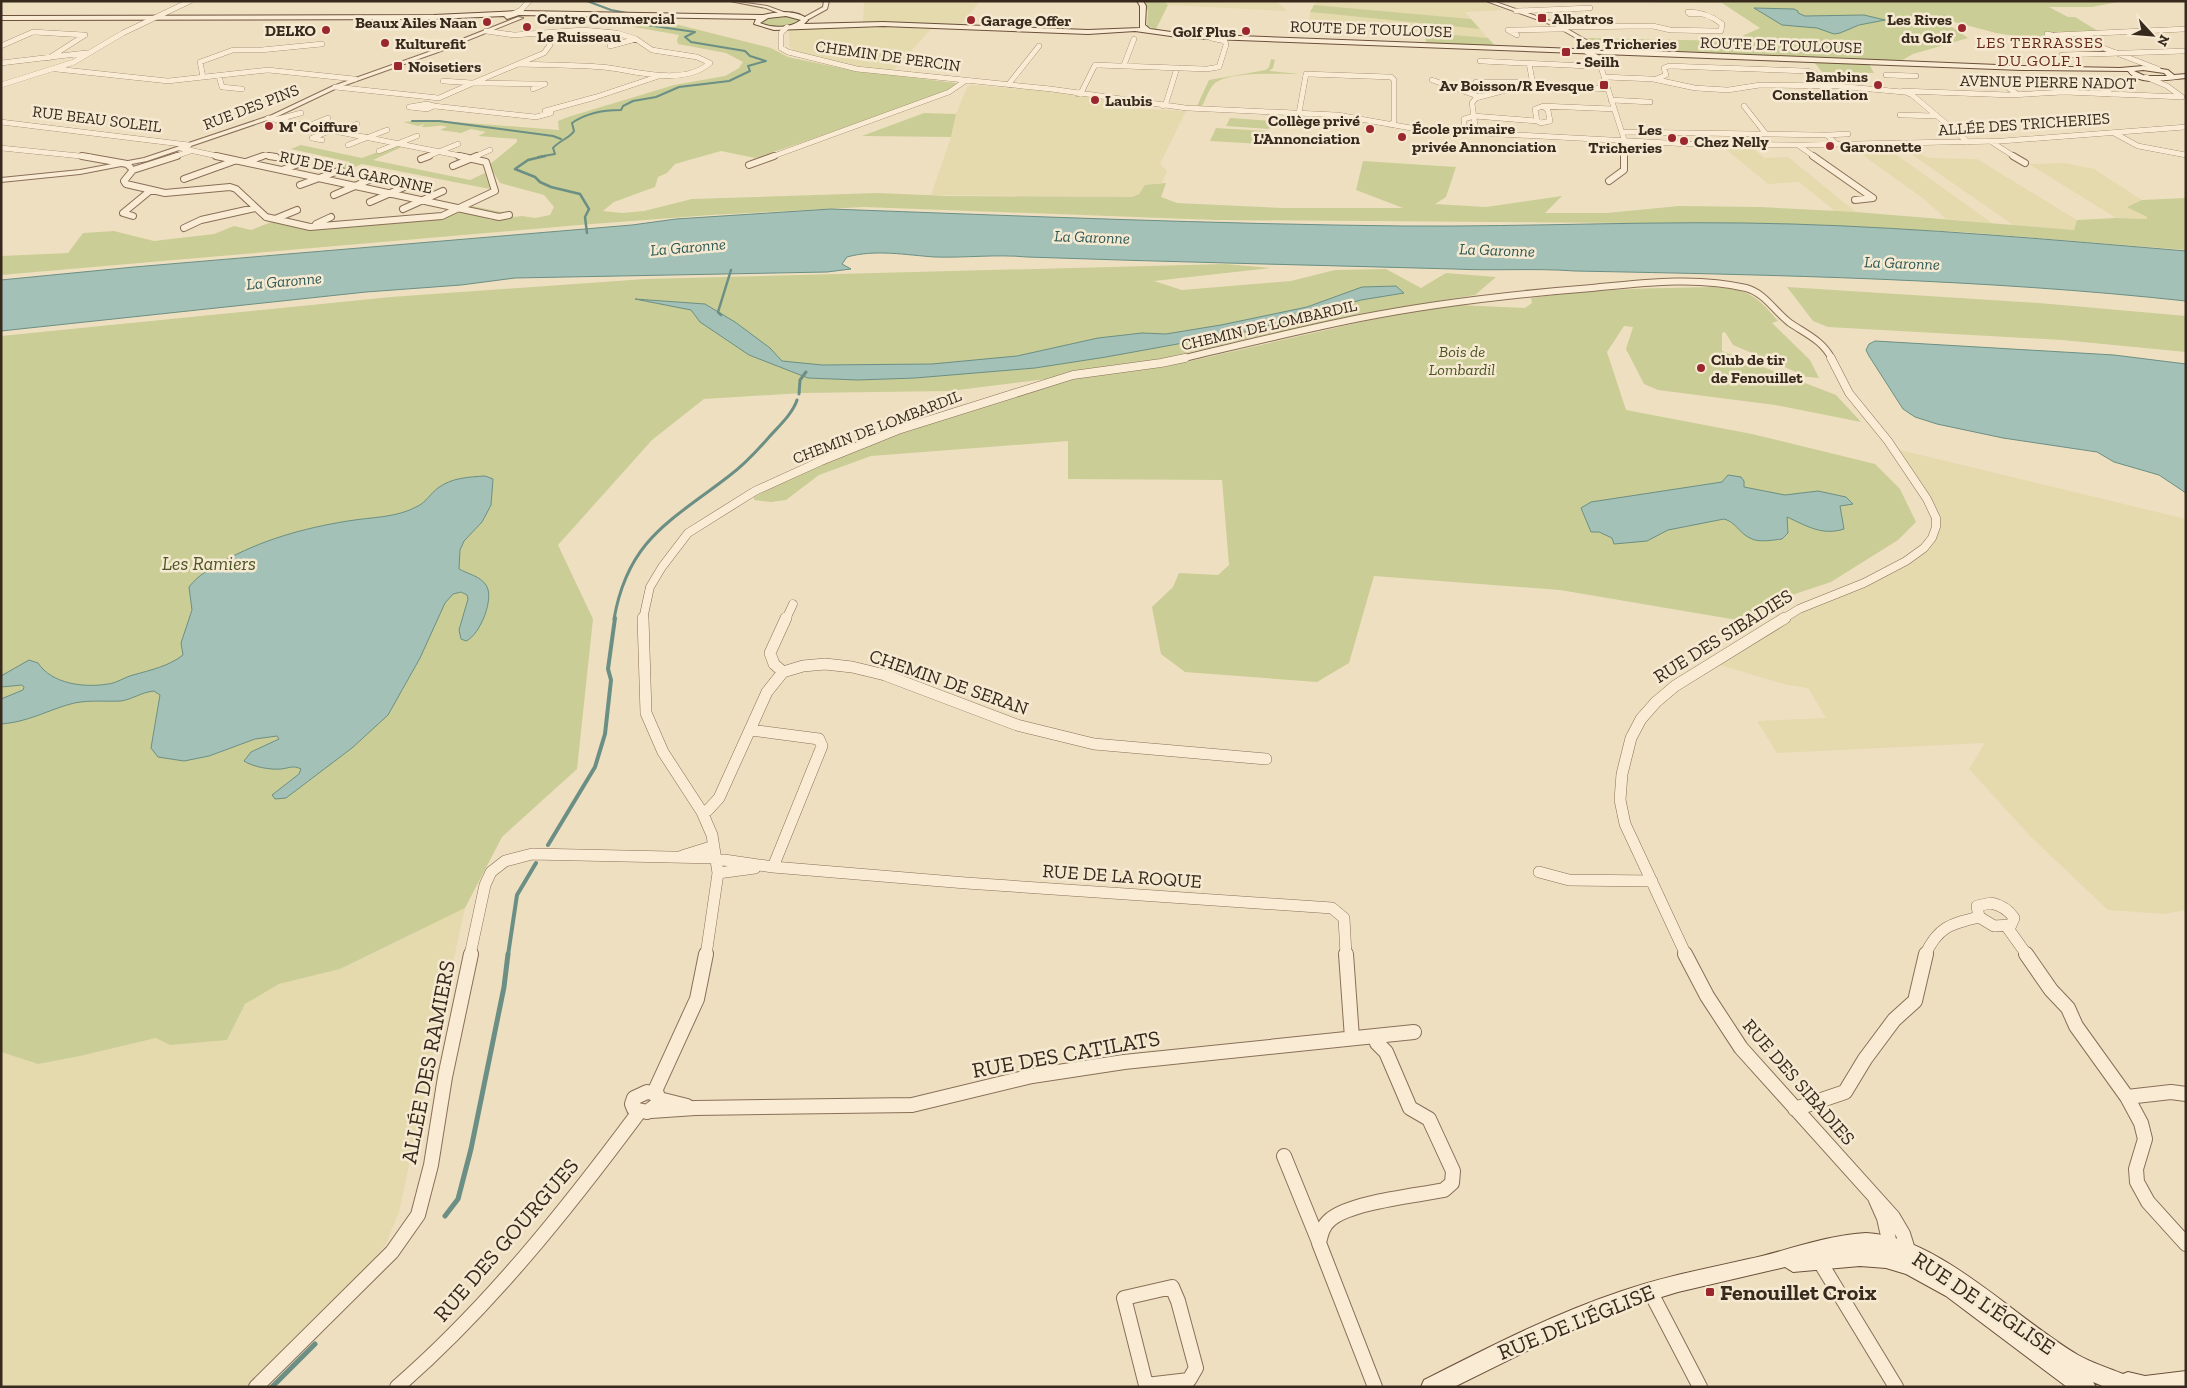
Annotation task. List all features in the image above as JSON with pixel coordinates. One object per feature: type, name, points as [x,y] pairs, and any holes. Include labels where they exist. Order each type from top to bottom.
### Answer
[{"type":"main road","points":[[1140,1],[1143,6],[1142,26],[1149,33]]},
{"type":"main road","points":[[707,18],[786,14],[829,25]]},
{"type":"main road","points":[[1,18],[465,16],[508,19],[523,15],[646,16],[756,22],[771,28],[883,24],[1088,32],[1125,37],[1149,33]]},
{"type":"main road","points":[[756,22],[766,16]]},
{"type":"main road","points":[[790,27],[805,20]]},
{"type":"main road","points":[[1125,37],[1129,30],[1141,20]]},
{"type":"main road","points":[[1129,30],[1149,33]]},
{"type":"main road","name":"ROUTE DE TOULOUSE","points":[[1149,33],[1556,50],[1583,49]]},
{"type":"main road","points":[[1583,49],[1592,45],[1603,53]]},
{"type":"main road","points":[[1583,49],[1603,53]]},
{"type":"main road","name":"ROUTE DE TOULOUSE","points":[[1603,53],[1629,52],[2022,68],[2169,80]]},
{"type":"main road","points":[[2134,66],[2133,73],[2143,77]]},
{"type":"main road","name":"ROUTE DE TOULOUSE","points":[[2022,68],[2134,66],[2160,70]]},
{"type":"main road","points":[[2160,70],[2186,75]]},
{"type":"main road","points":[[2160,70],[2170,73],[2169,80],[2186,75]]},
{"type":"main road","name":"RUE DE L'ÉGLISE","points":[[1898,1252],[2084,1387]]},
{"type":"main road","name":"RUE DE L'ÉGLISE","points":[[1443,1384],[1501,1350],[1594,1311],[1650,1291],[1755,1266],[1867,1257],[1898,1252],[1960,1283],[2071,1362],[2118,1385]]},
{"type":"main road","points":[[2118,1385],[2137,1382],[2148,1386],[2186,1381]]},
{"type":"street","points":[[1,85],[56,69],[81,58],[115,37],[190,1]]},
{"type":"street","points":[[523,15],[529,1]]},
{"type":"street","points":[[732,1],[758,5],[786,14]]},
{"type":"street","points":[[805,20],[825,8],[827,1]]},
{"type":"street","points":[[1488,1],[1563,28],[1592,45]]},
{"type":"street","points":[[758,5],[772,11],[766,16]]},
{"type":"street","points":[[1516,11],[1590,8]]},
{"type":"street","points":[[795,15],[821,11]]},
{"type":"street","points":[[1517,35],[1508,30],[1653,26],[1670,30],[1721,31],[1722,24],[1714,17],[1703,14]]},
{"type":"street","name":"RUE DES PINS","points":[[133,170],[268,118],[335,87],[486,31],[508,19]]},
{"type":"street","points":[[771,28],[778,29],[781,33],[790,27]]},
{"type":"street","points":[[2055,35],[2186,30]]},
{"type":"street","points":[[1,46],[36,31],[85,35],[49,58]]},
{"type":"street","points":[[434,106],[410,107],[427,104],[536,117],[551,113],[551,110],[596,98],[659,76],[695,72],[703,69],[710,63],[697,57],[652,50],[636,38],[617,33],[597,31],[514,35],[486,31]]},
{"type":"street","points":[[418,108],[548,50],[550,45],[542,33]]},
{"type":"street","name":"CHEMIN DE PERCIN","points":[[781,33],[780,44],[784,50],[806,58],[876,71],[1008,85],[1163,106],[1349,116],[1422,130],[1624,139]]},
{"type":"street","points":[[2047,34],[2093,44],[2119,53],[2134,66]]},
{"type":"street","points":[[1078,94],[1082,91],[1096,65],[1207,69],[1220,67],[1226,45],[1224,40],[1200,36]]},
{"type":"street","points":[[1124,65],[1125,37]]},
{"type":"street","points":[[610,46],[636,38]]},
{"type":"street","points":[[1578,38],[1583,49]]},
{"type":"street","points":[[203,77],[200,62],[220,53],[322,44]]},
{"type":"street","points":[[292,46],[297,55]]},
{"type":"street","points":[[1008,85],[1039,46]]},
{"type":"street","points":[[2062,55],[2186,51]]},
{"type":"street","points":[[1,63],[88,53]]},
{"type":"street","points":[[1603,53],[1604,77],[1624,139],[1624,170],[1609,181]]},
{"type":"street","points":[[61,56],[81,58]]},
{"type":"street","points":[[1480,61],[1586,66]]},
{"type":"street","points":[[1529,63],[1534,85]]},
{"type":"street","points":[[518,64],[603,68],[659,76]]},
{"type":"street","points":[[1656,79],[1666,75],[1664,68],[1669,66],[1724,67],[1808,71],[1814,73],[1829,86]]},
{"type":"street","points":[[1163,106],[1166,103],[1177,68]]},
{"type":"street","points":[[56,69],[168,81],[268,70],[355,80]]},
{"type":"street","points":[[1299,114],[1304,76],[1308,74],[1390,76],[1394,80],[1394,121],[1391,124]]},
{"type":"street","points":[[1893,81],[1885,75],[1916,76]]},
{"type":"street","points":[[219,76],[222,87],[242,88]]},
{"type":"street","name":"AVENUE PIERRE NADOT","points":[[1604,77],[1656,79],[1688,88],[1722,90],[1760,85],[1829,86],[1912,93],[2017,94],[2064,92],[2184,98]]},
{"type":"street","points":[[1432,80],[1480,97]]},
{"type":"street","points":[[2169,80],[2184,98]]},
{"type":"street","points":[[443,81],[545,84],[533,89]]},
{"type":"street","points":[[749,165],[949,92],[965,81]]},
{"type":"street","points":[[1999,81],[2017,94]]},
{"type":"street","points":[[1476,82],[1520,82],[1534,85]]},
{"type":"street","points":[[2095,83],[2111,95]]},
{"type":"street","points":[[1476,133],[1473,101],[1480,97],[1525,85],[1608,89]]},
{"type":"street","points":[[1898,86],[1904,91]]},
{"type":"street","points":[[335,87],[439,98]]},
{"type":"street","points":[[1912,93],[1968,142]]},
{"type":"street","points":[[1611,100],[1650,102]]},
{"type":"street","points":[[1537,121],[1535,109],[1543,106],[1614,109]]},
{"type":"street","points":[[1464,132],[1464,119],[1474,116],[1537,121],[1541,123],[1550,121],[1548,110],[1543,106]]},
{"type":"street","points":[[1744,106],[1766,134]]},
{"type":"street","points":[[278,120],[301,113]]},
{"type":"street","points":[[1900,115],[1937,116]]},
{"type":"street","points":[[1,148],[85,156],[127,164],[133,170],[124,181],[126,184],[165,193],[230,187],[236,189],[266,217],[310,227],[438,216],[461,208],[495,191],[486,162],[268,118]]},
{"type":"street","points":[[308,126],[328,118]]},
{"type":"street","name":"RUE BEAU SOLEIL","points":[[1,122],[191,148]]},
{"type":"street","points":[[1,127],[12,123]]},
{"type":"street","points":[[322,140],[312,138],[357,124]]},
{"type":"street","name":"ALLÉE DES TRICHERIES","points":[[1624,139],[1688,144],[1798,145],[1968,142],[2186,128]]},
{"type":"street","points":[[348,145],[387,130]]},
{"type":"street","points":[[1622,132],[1848,134]]},
{"type":"street","points":[[2113,132],[2138,146],[2186,155]]},
{"type":"street","points":[[1828,135],[1836,144]]},
{"type":"street","points":[[379,151],[417,136]]},
{"type":"street","points":[[1990,141],[2025,163]]},
{"type":"street","points":[[421,160],[458,144]]},
{"type":"street","points":[[1798,145],[1873,198],[1855,200]]},
{"type":"street","name":"RUE DES PINS","points":[[1,180],[72,173],[127,164],[180,148],[191,148]]},
{"type":"street","name":"RUE DE LA GARONNE","points":[[191,148],[234,160],[499,217],[509,215]]},
{"type":"street","points":[[453,166],[490,150]]},
{"type":"street","name":"RUE DE LA GARONNE","points":[[245,162],[265,155],[276,157]]},
{"type":"street","points":[[184,179],[234,160]]},
{"type":"street","points":[[282,170],[304,162]]},
{"type":"street","points":[[300,186],[341,170]]},
{"type":"street","points":[[334,195],[376,177]]},
{"type":"street","points":[[370,202],[411,184]]},
{"type":"street","points":[[133,216],[123,213],[151,190]]},
{"type":"street","points":[[403,209],[443,191]]},
{"type":"street","points":[[184,228],[201,220],[255,208]]},
{"type":"street","points":[[275,219],[297,210]]},
{"type":"street","points":[[310,227],[331,217]]},
{"type":"street","name":"CHEMIN DE LOMBARDIL","points":[[733,503],[821,461],[898,430],[1073,374],[1161,363],[1361,318],[1445,304],[1600,286],[1666,283],[1721,284],[1736,286],[1760,294],[1790,322],[1816,338]]},
{"type":"street","name":"RUE DES SIBADIES","points":[[1816,338],[1828,351],[1849,393],[1888,441],[1927,499],[1936,518],[1936,527],[1932,538],[1924,548],[1906,561],[1864,583],[1799,609],[1675,686],[1641,719],[1631,738],[1622,774],[1620,800],[1625,824],[1690,961],[1726,1029],[1740,1048],[1893,1217],[1903,1234],[1898,1252]]},
{"type":"street","name":"RUE DES GOURGUES","points":[[397,1387],[449,1340],[497,1288],[645,1111],[658,1104],[657,1096],[696,999],[704,969],[718,873],[712,835],[702,812],[663,752],[646,712],[642,624],[650,587],[662,567],[688,533],[733,503]]},
{"type":"street","points":[[702,812],[708,810],[719,798],[767,692],[783,672],[774,666],[770,660],[770,653],[792,604]]},
{"type":"street","name":"CHEMIN DE SERAN","points":[[783,672],[803,666],[852,667],[885,675],[1017,725],[1094,744],[1266,759]]},
{"type":"street","points":[[751,730],[819,739],[822,746],[774,867]]},
{"type":"street","name":"ALLÉE DES RAMIERS","points":[[256,1387],[392,1252],[418,1215],[431,1165],[445,1077],[486,884],[491,872],[505,861],[532,854],[707,859],[716,855]]},
{"type":"street","name":"RUE DE LA ROQUE","points":[[716,855],[731,860],[774,867],[966,884],[1332,908],[1344,918],[1352,1038]]},
{"type":"street","name":"RUE DE LA ROQUE","points":[[718,873],[745,868],[774,867]]},
{"type":"street","points":[[1539,872],[1569,880],[1652,881]]},
{"type":"street","points":[[1980,904],[1997,904],[2012,914],[2014,922],[2007,927],[1996,927],[1979,917],[1976,909],[1980,904]]},
{"type":"street","points":[[1795,1108],[1845,1092],[1865,1059],[1894,1020],[1915,1002],[1924,958],[1933,938],[1952,924],[1979,917]]},
{"type":"street","points":[[2007,927],[2051,990],[2068,1008],[2076,1026],[2127,1097],[2141,1123],[2145,1139],[2136,1169],[2137,1182],[2148,1202],[2186,1244]]},
{"type":"street","name":"RUE DES CATILATS","points":[[645,1111],[695,1108],[912,1105],[1032,1076],[1096,1066],[1414,1032]]},
{"type":"street","points":[[1320,1243],[1321,1231],[1329,1220],[1346,1209],[1444,1190],[1452,1182],[1453,1171],[1428,1119],[1410,1108],[1386,1052],[1377,1043],[1376,1036]]},
{"type":"street","points":[[645,1111],[634,1109],[632,1104],[634,1098],[648,1092],[657,1096]]},
{"type":"street","points":[[2127,1097],[2170,1092],[2186,1094]]},
{"type":"street","name":"RUE DES CATILATS","points":[[657,1096],[695,1108]]},
{"type":"street","points":[[1284,1156],[1320,1243],[1375,1387]]},
{"type":"street","name":"RUE DES SIBADIES","points":[[1876,1200],[1898,1252]]},
{"type":"street","points":[[1820,1261],[1896,1387]]},
{"type":"street","points":[[1172,1287],[1178,1301],[1196,1368],[1190,1384],[1146,1385],[1124,1298],[1172,1287]]},
{"type":"street","points":[[1650,1291],[1700,1387]]},
{"type":"shaded area","points":[[864,1],[980,1],[960,26],[863,22]]},
{"type":"shaded area","points":[[1164,1],[1276,1],[1287,11],[1168,5]]},
{"type":"shaded area","points":[[1317,1],[1481,1],[1504,10],[1465,12],[1471,19],[1314,5]]},
{"type":"shaded area","points":[[1310,12],[1480,29],[1488,38],[1309,21]]},
{"type":"shaded area","points":[[932,28],[892,72],[851,66],[794,51],[789,46],[789,32],[792,29]]},
{"type":"shaded area","points":[[971,85],[1047,91],[1147,106],[1146,109],[1186,111],[1160,164],[1167,171],[1162,183],[1158,183],[1132,197],[931,195],[951,137],[956,114],[967,87]]},
{"type":"shaded area","points":[[1722,146],[1751,146],[1764,158],[1788,157],[1856,212],[1835,211],[1799,182],[1768,184]]},
{"type":"shaded area","points":[[1850,146],[1884,146],[1992,223],[1946,219],[1924,199]]},
{"type":"shaded area","points":[[1901,147],[1910,147],[1931,158],[1977,159],[2077,220],[2074,230],[2013,225]]},
{"type":"shaded area","points":[[2064,163],[2094,169],[2142,200],[2128,207],[2147,217],[2147,219],[2116,218],[2029,164]]},
{"type":"shaded area","points":[[1900,450],[2186,519],[2186,910],[2165,914],[2108,910],[2030,836],[1969,769],[1985,743],[1777,753],[1757,721],[1826,718],[1808,688],[1787,685],[1716,664],[1782,623],[1813,607],[1868,584],[1935,539],[1940,528],[1940,518],[1931,499]]},
{"type":"shaded area","points":[[465,908],[399,1212],[386,1244],[351,1286],[246,1387],[1,1387],[1,1052],[38,1064],[156,1038],[227,1040],[245,1004],[279,984],[340,969]]},
{"type":"green space","points":[[1144,1],[1164,1],[1168,5],[1156,29],[1166,31],[1167,33],[1147,26],[1148,11]]},
{"type":"green space","points":[[1546,1],[2123,1],[2092,7],[2049,7],[2068,17],[2075,17],[2101,33],[2054,33],[2034,39],[1996,33],[1928,15],[1922,18],[1952,27],[1968,38],[1913,54],[1897,63],[1619,48],[1585,38],[1731,41],[1760,28],[1722,3]]},
{"type":"green space","points":[[1314,5],[1471,19],[1480,29],[1310,12]]},
{"type":"green space","points":[[785,16],[800,20],[786,26],[769,25],[761,21],[767,18]]},
{"type":"green space","points":[[611,18],[655,19],[771,48],[788,57],[850,70],[956,83],[958,85],[951,90],[755,158],[721,151],[675,164],[667,173],[658,177],[655,187],[614,202],[603,211],[622,213],[644,211],[692,199],[877,193],[948,196],[1132,197],[1139,194],[1145,185],[1166,183],[1161,197],[1177,203],[1282,208],[1403,208],[1356,190],[1363,161],[1456,167],[1446,197],[1435,204],[1486,207],[1562,196],[1545,213],[1607,213],[1679,206],[1760,207],[1856,212],[2074,230],[2077,220],[2147,219],[2147,217],[2127,207],[2142,200],[2186,198],[2186,250],[1962,232],[1793,224],[1217,220],[864,207],[711,215],[579,225],[1,275],[1,256],[68,253],[83,233],[114,231],[154,241],[214,234],[234,226],[251,230],[274,221],[308,228],[445,216],[472,206],[506,213],[488,220],[522,216],[535,218],[550,215],[554,207],[544,195],[500,183],[489,165],[517,142],[517,139],[478,136],[486,132],[471,129],[461,133],[440,130],[447,127],[444,126],[421,127],[425,124],[418,126],[403,122],[428,120],[559,130],[558,121],[568,117],[674,85],[725,76],[739,68],[743,62],[726,53],[678,44],[679,35],[623,25],[603,24]]},
{"type":"green space","points":[[1423,32],[1488,38],[1496,47],[1427,44]]},
{"type":"green space","points":[[1271,59],[1275,60],[1273,68],[1269,71],[1299,74],[1256,74],[1222,79],[1213,85],[1202,106],[1197,106],[1209,80],[1266,70]]},
{"type":"green space","points":[[1814,62],[1869,64],[1874,73],[1822,72]]},
{"type":"green space","points":[[924,113],[956,114],[951,137],[862,136]]},
{"type":"green space","points":[[1230,118],[1273,121],[1269,129],[1226,126]]},
{"type":"green space","points":[[1216,128],[1266,131],[1261,144],[1210,141]]},
{"type":"green space","points":[[301,145],[362,158],[396,145],[404,146],[373,160],[470,180],[485,173],[490,189],[362,164],[347,170],[337,168],[350,162],[291,149]]},
{"type":"green space","name":"Les Ramiers","points":[[1225,264],[1271,268],[1154,281],[1182,290],[1291,281],[1335,270],[1386,269],[1421,288],[1446,273],[1496,277],[1475,295],[1359,314],[1146,362],[1047,379],[950,391],[803,393],[704,399],[652,440],[558,545],[593,619],[577,769],[502,837],[465,908],[340,969],[279,984],[245,1004],[227,1040],[170,1045],[156,1038],[38,1064],[1,1052],[1,336],[391,297],[645,279]]},
{"type":"green space","name":"Bois de Lombardil","points":[[1713,287],[1743,292],[1757,299],[1778,321],[1772,323],[1810,360],[1819,378],[1799,376],[1796,372],[1733,345],[1725,332],[1722,333],[1722,351],[1836,395],[1861,422],[1775,405],[1658,390],[1644,384],[1626,349],[1633,327],[1624,326],[1607,352],[1626,410],[1752,434],[1875,464],[1900,489],[1916,522],[1898,540],[1831,582],[1783,598],[1743,621],[1560,590],[1374,576],[1349,663],[1317,682],[1185,672],[1161,654],[1152,607],[1173,587],[1179,573],[1218,575],[1229,565],[1222,480],[1068,479],[1068,441],[871,456],[819,475],[786,500],[771,502],[754,500],[754,497],[819,465],[909,429],[1051,385],[1091,375],[1164,367],[1388,316],[1458,305],[1525,308],[1532,303],[1531,298],[1554,295],[1622,289]]},
{"type":"green space","points":[[1787,287],[2039,303],[2186,316],[2186,352],[2062,340],[1828,327],[1813,321]]},
{"type":"water","points":[[1754,8],[1794,9],[1805,16],[1864,15],[1885,20],[1859,25],[1834,34],[1817,28],[1782,25]]},
{"type":"water","name":"La Garonne","points":[[831,209],[1331,225],[1452,226],[1743,223],[1940,231],[2186,251],[2186,301],[2034,288],[1804,276],[1469,270],[1004,256],[935,257],[869,253],[847,257],[842,264],[851,269],[827,272],[515,278],[1,331],[1,280],[632,225],[676,219]]},
{"type":"water","points":[[1396,286],[1404,293],[1361,300],[1249,331],[1106,357],[1035,368],[915,378],[858,380],[808,378],[749,355],[700,322],[691,310],[635,299],[705,304],[735,322],[770,348],[782,361],[822,365],[932,364],[1017,356],[1098,338],[1142,333],[1166,334],[1221,325],[1307,307],[1362,287]]},
{"type":"water","points":[[1875,341],[2114,355],[2186,364],[2186,493],[2159,475],[2114,462],[2097,452],[2003,438],[1937,424],[1915,417],[1903,409],[1869,356],[1866,350],[1869,344]]},
{"type":"water","points":[[1728,475],[1741,477],[1744,481],[1744,487],[1785,495],[1818,491],[1846,497],[1853,504],[1840,506],[1844,529],[1836,531],[1822,531],[1808,527],[1787,517],[1788,533],[1782,539],[1753,540],[1724,519],[1668,530],[1647,541],[1614,544],[1612,538],[1599,532],[1591,532],[1581,508],[1591,502],[1722,482]]},
{"type":"water","points":[[485,476],[493,479],[491,505],[482,522],[464,541],[460,550],[459,569],[481,579],[486,585],[489,598],[481,624],[476,632],[466,641],[461,639],[459,630],[468,599],[467,595],[461,592],[453,594],[445,603],[420,658],[388,715],[352,748],[286,798],[275,799],[272,795],[299,774],[301,769],[294,767],[281,769],[267,768],[244,761],[251,752],[279,739],[277,736],[255,739],[209,756],[184,761],[158,757],[151,748],[160,695],[154,691],[121,701],[74,703],[27,719],[1,724],[1,699],[23,690],[24,687],[22,685],[1,687],[1,676],[29,660],[38,663],[51,676],[79,685],[111,683],[166,665],[183,655],[181,643],[192,610],[189,587],[213,567],[252,547],[299,531],[410,510],[421,504],[435,490],[448,482]]},
{"type":"waterway","points":[[587,1],[611,10],[627,13]]},
{"type":"waterway","points":[[538,157],[555,154],[553,148],[574,131],[572,123],[589,114],[621,110],[623,106],[633,101],[656,97],[679,87],[729,81],[750,71],[748,66],[766,61],[750,56],[745,51],[691,42],[685,37],[695,32],[640,24],[637,22],[638,17]]},
{"type":"waterway","points":[[412,121],[439,121],[553,136],[561,139]]},
{"type":"waterway","points":[[545,156],[528,160],[515,169],[535,177],[540,182],[551,187],[580,194],[589,209],[585,217],[587,233]]},
{"type":"waterway","points":[[721,315],[718,312],[731,270]]},
{"type":"waterway","points":[[799,394],[800,380],[806,372]]},
{"type":"waterway","points":[[614,619],[621,592],[630,569],[641,550],[671,520],[735,472],[785,419],[797,400]]},
{"type":"waterway","points":[[548,845],[595,767],[605,734],[611,680],[608,669],[615,618]]},
{"type":"waterway","points":[[508,955],[517,895],[536,863]]},
{"type":"waterway","points":[[445,1216],[458,1199],[471,1149],[504,987],[508,954]]},
{"type":"waterway","points":[[272,1387],[315,1344]]},
{"type":"place","name":"Albatros","points":[[1542,18]]},
{"type":"place","name":"Garage Offer","points":[[971,20]]},
{"type":"place","name":"Beaux Ailes Naan","points":[[487,22]]},
{"type":"place","name":"Centre Commercial Le Ruisseau","points":[[527,27]]},
{"type":"place","name":"Les Rives du Golf","points":[[1962,28]]},
{"type":"place","name":"DELKO","points":[[326,30]]},
{"type":"place","name":"Golf Plus","points":[[1246,31]]},
{"type":"place","name":"Kulturefit","points":[[385,43]]},
{"type":"place","name":"Les Tricheries - Seilh","points":[[1566,52]]},
{"type":"place","name":"Noisetiers","points":[[398,66]]},
{"type":"place","name":"Av Boisson/R Evesque","points":[[1604,85]]},
{"type":"place","name":"Bambins Constellation","points":[[1878,85]]},
{"type":"place","name":"Laubis","points":[[1095,100]]},
{"type":"place","name":"M' Coiffure","points":[[269,126]]},
{"type":"place","name":"Collège privé L'Annonciation","points":[[1370,129]]},
{"type":"place","name":"École primaire privée Annonciation","points":[[1402,137]]},
{"type":"place","name":"Les Tricheries","points":[[1672,138]]},
{"type":"place","name":"Chez Nelly","points":[[1684,141]]},
{"type":"place","name":"Garonnette","points":[[1830,146]]},
{"type":"place","name":"Club de tir de Fenouillet","points":[[1701,368]]},
{"type":"place","name":"Fenouillet Croix","points":[[1710,1292]]},
{"type":"district","name":"LES TERRASSES DU GOLF 1","points":[[2040,51]]}]
